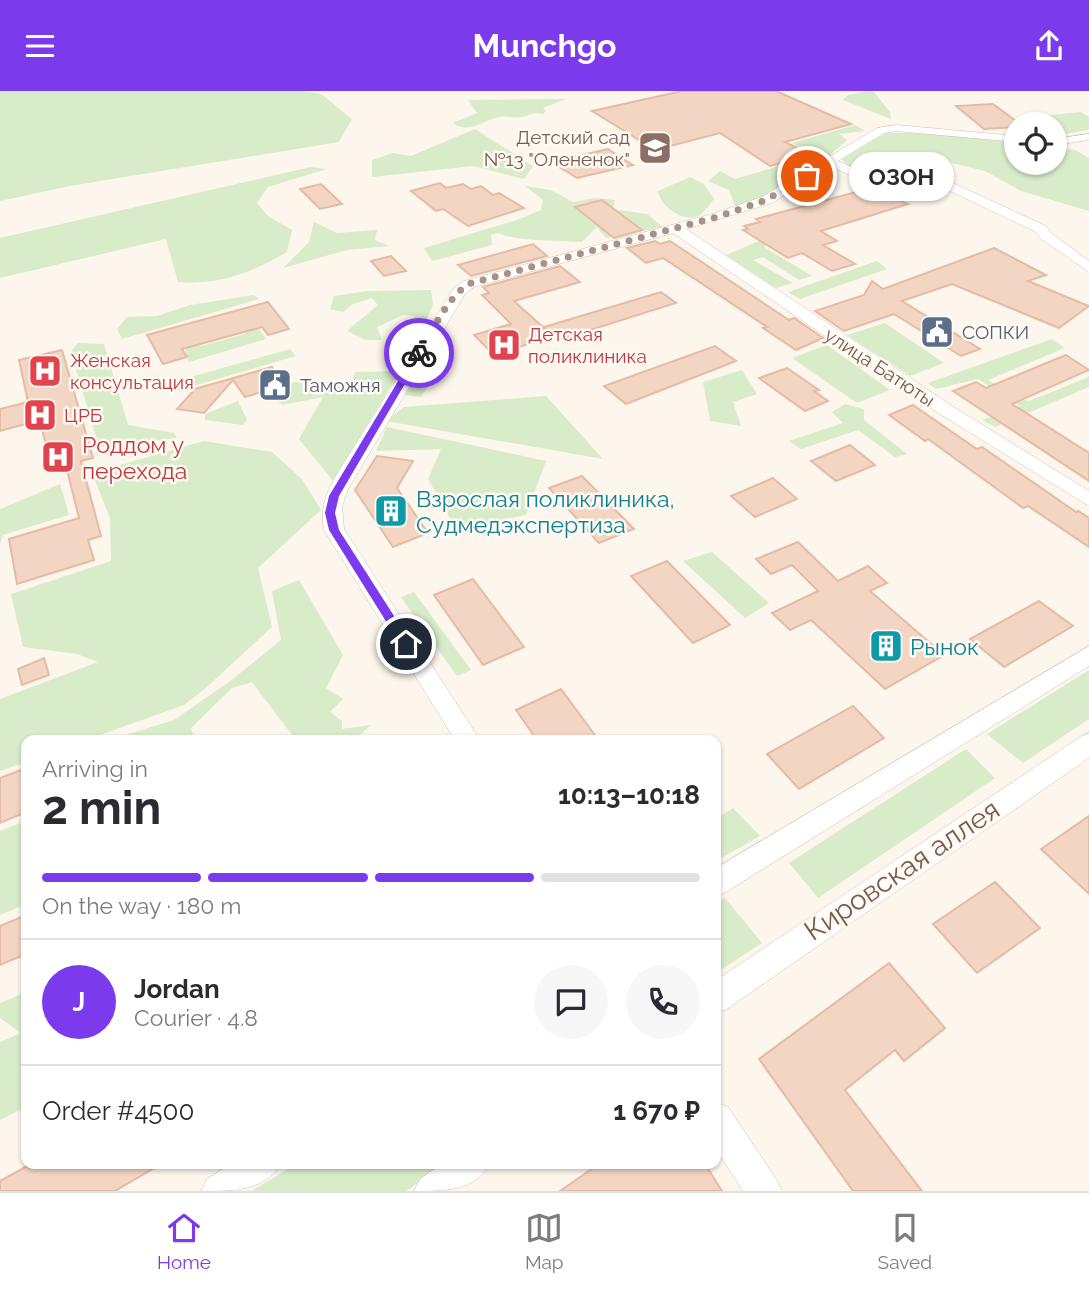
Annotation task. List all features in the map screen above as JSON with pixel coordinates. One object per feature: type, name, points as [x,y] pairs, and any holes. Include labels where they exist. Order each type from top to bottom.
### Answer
[{"type":"street","points":[[465,735],[334,530],[330,513],[334,496],[345,474],[459,291],[468,284],[675,228],[766,200],[870,135],[895,128],[1004,137]]},
{"type":"street","points":[[1067,140],[1089,137]]},
{"type":"street","points":[[828,161],[888,189],[900,189],[936,180],[1041,229],[1046,236],[1089,268]]},
{"type":"street","name":"улица Батюты","points":[[675,228],[946,410],[1089,500]]},
{"type":"street","points":[[721,880],[1089,655]]},
{"type":"street","name":"Кировская аллея","points":[[721,995],[1089,744]]},
{"type":"street","points":[[721,1126],[764,1191]]},
{"type":"street","points":[[219,1191],[255,1169]]},
{"type":"street","points":[[432,1191],[465,1169]]},
{"type":"green space","points":[[0,91],[305,91],[321,94],[352,119],[339,142],[70,186],[0,201]]},
{"type":"green space","points":[[873,91],[890,112],[891,119],[843,100],[848,95]]},
{"type":"green space","points":[[566,99],[543,108],[546,111],[543,114],[502,117],[464,128],[453,123],[477,113],[468,100]]},
{"type":"green space","points":[[1081,112],[1089,117],[1089,130],[1067,133],[1067,113]]},
{"type":"green space","points":[[855,125],[865,131],[839,134],[847,140],[825,159],[792,143]]},
{"type":"green space","points":[[475,129],[533,166],[524,179],[473,166],[372,177],[372,160],[393,153],[411,156]]},
{"type":"green space","points":[[886,133],[931,133],[1004,141],[1004,175],[1067,175],[1067,149],[1075,150],[1089,158],[1089,211],[1021,191],[985,171],[927,157],[907,158],[859,171],[848,167],[842,159]]},
{"type":"green space","points":[[813,156],[823,160],[778,191],[735,206],[729,190],[708,181],[720,171],[735,179]]},
{"type":"green space","points":[[311,167],[327,169],[268,187],[257,203],[268,216],[292,230],[287,252],[235,276],[207,282],[178,282],[166,239],[0,278],[0,238]]},
{"type":"green space","points":[[690,177],[704,184],[714,199],[702,213],[692,218],[673,212],[663,202],[658,191]]},
{"type":"green space","points":[[525,186],[551,190],[573,202],[595,198],[615,200],[612,209],[647,214],[663,227],[606,238],[597,227],[582,242],[527,239],[498,233],[491,235],[492,245],[432,261],[424,248],[541,210],[543,200]]},
{"type":"green space","points":[[314,222],[337,233],[377,230],[375,240],[389,246],[347,250],[283,268],[309,242]]},
{"type":"green space","points":[[812,230],[764,247],[812,276],[799,280],[763,257],[753,260],[793,283],[776,288],[726,255],[766,238]]},
{"type":"green space","points":[[877,261],[887,269],[800,299],[788,292]]},
{"type":"green space","points":[[431,290],[433,305],[416,342],[406,343],[414,316],[403,315],[377,327],[382,340],[366,340],[347,331],[378,305],[372,298],[353,304],[343,312],[330,309],[334,296],[367,291]]},
{"type":"green space","points":[[254,295],[259,299],[122,339],[117,329],[127,317],[157,316],[190,305]]},
{"type":"green space","points":[[885,323],[944,363],[910,376],[847,335]]},
{"type":"green space","points":[[256,325],[266,339],[189,362],[184,345],[194,343],[201,346],[245,334],[242,328]]},
{"type":"green space","points":[[1052,339],[1065,348],[988,380],[1016,397],[1029,401],[1089,377],[1089,387],[995,427],[982,420],[1020,406],[978,379],[936,389],[928,383]]},
{"type":"green space","points":[[78,343],[104,344],[128,425],[174,433],[177,438],[99,447],[71,352]]},
{"type":"green space","points":[[827,345],[890,390],[857,403],[792,358]]},
{"type":"green space","points":[[290,349],[296,356],[193,386],[187,378]]},
{"type":"green space","points":[[432,357],[446,360],[421,397],[404,395]]},
{"type":"green space","points":[[742,370],[757,394],[733,402],[741,426],[710,421],[703,382]]},
{"type":"green space","points":[[400,371],[333,481],[299,439],[323,397],[282,405],[272,394],[294,382],[351,386],[355,372]]},
{"type":"green space","points":[[546,396],[603,459],[386,421],[404,407]]},
{"type":"green space","points":[[238,401],[247,420],[243,425],[205,420],[205,414]]},
{"type":"green space","points":[[845,404],[864,409],[864,420],[907,454],[895,457],[858,430],[801,449],[789,441],[843,423],[832,412]]},
{"type":"green space","points":[[387,427],[546,461],[526,515],[456,529],[428,479],[441,449],[376,451]]},
{"type":"green space","points":[[204,441],[272,452],[302,479],[321,510],[258,568],[272,627],[208,686],[184,705],[100,735],[21,735],[21,764],[0,771],[0,699],[98,662],[77,654],[23,647],[11,594],[111,561],[110,518],[92,473]]},
{"type":"green space","points":[[60,484],[69,515],[3,535],[0,544],[0,509]]},
{"type":"green space","points":[[712,552],[769,603],[745,618],[683,561]]},
{"type":"green space","points":[[299,580],[343,655],[326,688],[343,699],[330,712],[342,721],[342,729],[371,725],[360,735],[292,735],[252,682],[232,688],[191,728],[193,735],[126,735],[174,720],[229,682],[281,640],[272,591]]},
{"type":"green space","points":[[414,592],[471,670],[457,676],[401,597]]},
{"type":"green space","points":[[1089,670],[1089,719],[1023,763],[987,734]]},
{"type":"green space","points":[[966,749],[995,778],[818,898],[789,863]]},
{"type":"green space","points":[[733,808],[760,836],[721,858],[721,816]]},
{"type":"green space","points":[[21,823],[21,906],[0,915],[0,831]]},
{"type":"green space","points":[[725,898],[762,943],[721,970],[721,901]]},
{"type":"green space","points":[[21,994],[21,1033],[0,1018],[0,1003]]},
{"type":"green space","points":[[21,1033],[21,1110],[0,1120],[0,1042]]},
{"type":"green space","points":[[288,1169],[439,1169],[406,1191],[252,1191]]},
{"type":"building","points":[[682,91],[776,91],[851,124],[785,142],[811,155],[770,166],[720,133],[655,150],[592,111]]},
{"type":"building","points":[[993,104],[1004,112],[1004,128],[984,129],[956,106]]},
{"type":"building","points":[[608,149],[633,165],[577,178],[551,162]]},
{"type":"building","points":[[440,183],[446,188],[463,184],[471,189],[481,186],[493,195],[499,193],[524,208],[468,226],[443,209],[436,211],[411,191]]},
{"type":"building","points":[[321,184],[342,204],[320,209],[300,189]]},
{"type":"building","points":[[871,188],[908,204],[821,231],[837,241],[823,245],[855,264],[832,271],[802,253],[788,258],[743,230],[748,229],[744,226],[760,222],[756,219]]},
{"type":"building","points":[[602,200],[642,230],[614,238],[575,207]]},
{"type":"building","points":[[655,241],[660,244],[670,241],[789,320],[794,318],[823,338],[796,350],[763,328],[767,327],[663,258],[646,263],[627,248]]},
{"type":"building","points":[[533,244],[547,256],[471,276],[458,265]]},
{"type":"building","points":[[994,248],[1046,275],[1028,281],[1089,306],[1059,328],[952,284],[902,301],[980,349],[961,356],[894,314],[844,331],[815,311],[864,295],[872,281],[883,289]]},
{"type":"building","points":[[391,256],[406,271],[384,276],[371,261]]},
{"type":"building","points":[[560,266],[580,282],[514,301],[553,336],[494,355],[474,335],[511,324],[482,295],[489,293],[483,287]]},
{"type":"building","points":[[661,292],[676,303],[559,340],[544,327]]},
{"type":"building","points":[[268,302],[289,329],[268,335],[262,327],[182,349],[187,357],[163,364],[147,335]]},
{"type":"building","points":[[715,346],[736,361],[626,404],[604,386]]},
{"type":"building","points":[[62,350],[93,458],[81,461],[101,536],[88,540],[94,560],[17,584],[9,539],[79,518],[66,466],[52,470],[40,420],[0,431],[0,409],[28,402],[19,360]]},
{"type":"building","points":[[1066,355],[1089,370],[1012,404],[1089,453],[1089,481],[953,391],[976,382],[986,388]]},
{"type":"building","points":[[272,367],[284,385],[245,397],[233,380],[204,413],[177,409],[195,389]]},
{"type":"building","points":[[787,368],[819,390],[814,391],[828,401],[805,411],[759,378]]},
{"type":"building","points":[[913,405],[977,449],[982,447],[1076,512],[1089,518],[1089,547],[1028,506],[1023,508],[928,439],[925,441],[889,415]]},
{"type":"building","points":[[850,445],[875,465],[836,481],[811,461]]},
{"type":"building","name":"Взрослая поликлиника, Судмедэкспертиза","points":[[377,456],[413,461],[397,488],[428,533],[393,547],[355,490]]},
{"type":"building","points":[[582,476],[634,529],[599,543],[549,488]]},
{"type":"building","points":[[773,478],[797,499],[755,517],[731,496]]},
{"type":"building","points":[[798,542],[838,581],[868,566],[887,583],[870,591],[944,655],[885,689],[811,620],[790,630],[772,613],[818,591],[792,565],[771,574],[756,559]]},
{"type":"building","points":[[667,561],[730,625],[693,643],[631,576]]},
{"type":"building","points":[[473,579],[524,647],[483,665],[434,595]]},
{"type":"building","points":[[1039,601],[1073,626],[1004,667],[970,639]]},
{"type":"building","points":[[44,658],[49,675],[22,685],[18,669]]},
{"type":"building","points":[[561,689],[595,735],[534,735],[516,710]]},
{"type":"building","points":[[853,706],[884,738],[799,789],[767,754]]},
{"type":"building","points":[[21,770],[21,814],[0,823],[0,778]]},
{"type":"building","points":[[1089,816],[1089,894],[1041,849]]},
{"type":"building","points":[[995,882],[1040,928],[977,973],[933,924]]},
{"type":"building","points":[[21,917],[21,956],[0,965],[0,926]]},
{"type":"building","points":[[889,963],[945,1028],[904,1061],[895,1050],[845,1090],[922,1191],[853,1191],[759,1059]]},
{"type":"building","points":[[22,1169],[152,1169],[115,1191],[0,1191],[0,1181]]},
{"type":"building","points":[[592,1169],[708,1169],[722,1191],[560,1191]]},
{"type":"way so far","points":[[419,353],[445,310],[459,291],[468,284],[717,217],[766,200],[807,176]]},
{"type":"place","name":"Детский сад №13 \"Олененок\"","points":[[655,148]]},
{"type":"place","name":"ОЗОН","points":[[807,176]]},
{"type":"place","name":"СОПКИ","points":[[937,332]]},
{"type":"place","name":"Детская поликлиника","points":[[504,345]]},
{"type":"place","name":"Женская консультация","points":[[45,371]]},
{"type":"place","name":"Таможня","points":[[275,385]]},
{"type":"place","name":"ЦРБ","points":[[40,415]]},
{"type":"place","name":"Роддом у перехода","points":[[58,457]]},
{"type":"place","name":"Взрослая поликлиника, Судмедэкспертиза","points":[[391,511]]},
{"type":"place","name":"Рынок","points":[[886,646]]},
{"type":"route","points":[[406,644],[334,530],[330,513],[334,496],[345,474],[419,353]]}]
